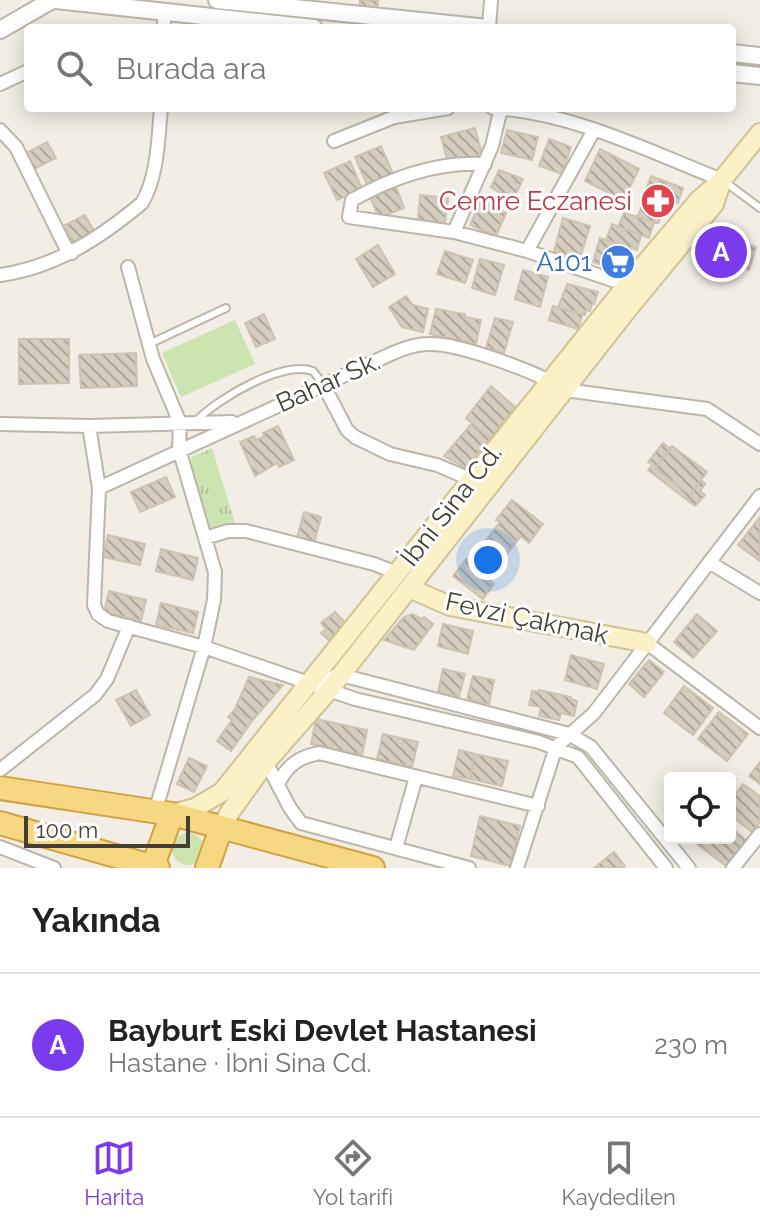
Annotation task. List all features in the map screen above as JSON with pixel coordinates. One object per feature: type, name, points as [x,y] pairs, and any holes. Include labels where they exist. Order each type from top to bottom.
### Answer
[{"type":"highway","points":[[0,788],[163,813],[373,868]]},
{"type":"highway","points":[[0,823],[154,868],[163,813]]},
{"type":"highway","points":[[207,868],[221,828]]},
{"type":"main road","name":"İbni Sina Cd.","points":[[221,828],[266,762],[335,682],[470,479],[558,385],[627,285],[699,200],[722,180],[759,136]]},
{"type":"main road","name":"İbni Sina Cd.","points":[[163,813],[195,808],[222,792],[310,683],[403,580],[558,385],[714,204],[722,180]]},
{"type":"main road","name":"Fevzi Çakmak","points":[[403,580],[450,606],[647,643]]},
{"type":"street","points":[[0,30],[54,0],[164,20],[250,24]]},
{"type":"street","points":[[217,0],[293,4],[456,24]]},
{"type":"street","points":[[488,24],[491,0]]},
{"type":"street","points":[[736,53],[760,56]]},
{"type":"street","points":[[0,84],[24,73]]},
{"type":"street","points":[[736,73],[760,76]]},
{"type":"street","points":[[0,275],[32,270],[72,253],[142,203],[149,191],[155,165],[161,112]]},
{"type":"street","points":[[334,141],[394,117],[424,112]]},
{"type":"street","points":[[454,232],[492,146],[500,112]]},
{"type":"street","points":[[528,112],[594,130],[722,180]]},
{"type":"street","points":[[0,130],[16,147],[65,246],[72,253]]},
{"type":"street","points":[[527,251],[594,130]]},
{"type":"street","points":[[485,164],[429,168],[404,175],[352,200],[349,217],[454,232],[527,251],[627,285]]},
{"type":"street","points":[[128,267],[149,344],[180,423],[179,449],[216,584],[204,647],[163,813]]},
{"type":"street","name":"Bahar Sk.","points":[[99,488],[239,421],[400,350],[433,343],[462,349],[558,385],[707,409],[760,444]]},
{"type":"street","points":[[323,384],[347,430],[355,437],[390,454],[437,465],[470,479]]},
{"type":"street","points":[[0,424],[89,426],[239,421]]},
{"type":"street","points":[[89,426],[99,488],[94,605],[98,614],[108,621],[204,647],[310,683],[335,682],[569,734],[591,747],[689,868]]},
{"type":"street","points":[[517,868],[556,747],[594,713],[760,496]]},
{"type":"street","points":[[205,538],[228,531],[246,531],[374,564],[403,580]]},
{"type":"street","points":[[709,562],[760,593]]},
{"type":"street","points":[[0,770],[95,695],[107,679],[129,626]]},
{"type":"street","points":[[647,643],[760,728]]},
{"type":"street","points":[[310,683],[335,682],[355,699],[556,747],[578,757],[666,868]]},
{"type":"street","points":[[279,782],[294,762],[319,753],[538,806]]},
{"type":"street","points":[[266,762],[301,823],[469,868]]},
{"type":"street","points":[[396,848],[416,777]]},
{"type":"street","points":[[733,868],[760,834]]},
{"type":"street","points":[[0,847],[54,868]]},
{"type":"lane","points":[[722,180],[760,208]]},
{"type":"lane","points":[[149,344],[226,308]]},
{"type":"lane","points":[[195,423],[235,390],[294,368],[313,371],[323,384]]},
{"type":"green space","points":[[235,320],[255,364],[181,397],[162,353]]},
{"type":"green space","points":[[212,448],[236,526],[207,527],[189,468],[192,457]]},
{"type":"green space","points":[[188,833],[199,838],[204,849],[199,860],[188,865],[177,860],[172,849],[177,838]]},
{"type":"building","points":[[360,0],[378,0],[377,11],[359,9]]},
{"type":"building","points":[[475,128],[482,154],[448,163],[441,137]]},
{"type":"building","points":[[507,130],[538,137],[532,160],[501,153]]},
{"type":"building","points":[[549,139],[571,147],[562,174],[539,166]]},
{"type":"building","points":[[47,142],[56,158],[34,169],[26,153]]},
{"type":"building","points":[[381,146],[393,174],[367,185],[355,157]]},
{"type":"building","points":[[600,149],[639,169],[623,200],[585,181]]},
{"type":"building","points":[[350,161],[362,189],[337,200],[324,173]]},
{"type":"building","points":[[499,170],[523,179],[512,202],[491,187]]},
{"type":"building","points":[[651,176],[683,188],[678,203],[673,201],[669,213],[641,203]]},
{"type":"building","points":[[395,184],[404,208],[379,218],[369,194]]},
{"type":"building","points":[[420,195],[448,198],[445,223],[418,220]]},
{"type":"building","points":[[481,201],[506,213],[496,236],[470,225]]},
{"type":"building","points":[[643,204],[664,211],[658,223],[637,217]]},
{"type":"building","points":[[624,213],[654,222],[649,238],[618,227]]},
{"type":"building","points":[[85,215],[94,231],[72,243],[65,225]]},
{"type":"building","points":[[563,218],[590,226],[580,258],[554,251]]},
{"type":"building","points":[[612,224],[641,235],[637,250],[606,240]]},
{"type":"building","points":[[600,238],[631,248],[623,271],[593,262]]},
{"type":"building","points":[[724,238],[756,247],[749,270],[718,261]]},
{"type":"building","points":[[378,245],[395,274],[373,287],[356,259]]},
{"type":"building","points":[[445,251],[473,260],[465,283],[437,274]]},
{"type":"building","points":[[480,259],[504,265],[495,295],[472,288]]},
{"type":"building","points":[[523,270],[548,277],[540,307],[515,299]]},
{"type":"building","points":[[567,284],[598,292],[594,304],[585,315],[558,308]]},
{"type":"building","points":[[406,296],[413,305],[428,309],[423,332],[402,327],[389,307]]},
{"type":"building","points":[[553,306],[583,314],[578,329],[549,320]]},
{"type":"building","points":[[436,309],[481,320],[476,344],[430,334]]},
{"type":"building","points":[[264,314],[275,339],[256,347],[245,323]]},
{"type":"building","points":[[495,318],[513,322],[504,353],[486,348]]},
{"type":"building","points":[[19,339],[69,339],[69,383],[19,384]]},
{"type":"building","points":[[136,353],[137,386],[81,388],[79,355]]},
{"type":"building","points":[[491,386],[515,407],[490,439],[466,418]]},
{"type":"building","points":[[472,423],[490,439],[465,468],[444,456]]},
{"type":"building","points":[[278,426],[294,460],[279,467],[277,463],[255,476],[240,442],[254,436],[256,440]]},
{"type":"building","points":[[663,443],[670,449],[655,468],[690,495],[701,480],[705,484],[700,491],[705,495],[695,506],[648,470],[652,465],[648,462]]},
{"type":"building","points":[[672,446],[707,472],[690,495],[655,468]]},
{"type":"building","points":[[166,477],[175,497],[140,512],[131,492]]},
{"type":"building","points":[[512,500],[543,524],[529,543],[521,536],[488,578],[494,584],[483,599],[453,576],[466,559],[470,561],[500,522],[496,520]]},
{"type":"building","points":[[304,512],[321,517],[314,543],[297,538]]},
{"type":"building","points":[[760,517],[760,561],[738,545]]},
{"type":"building","points":[[108,535],[145,544],[140,565],[103,557]]},
{"type":"building","points":[[161,549],[198,558],[193,580],[156,571]]},
{"type":"building","points":[[109,591],[146,600],[141,621],[104,612]]},
{"type":"building","points":[[161,603],[198,612],[193,633],[156,625]]},
{"type":"building","points":[[335,612],[346,623],[331,642],[321,633],[326,629],[321,623]]},
{"type":"building","points":[[412,614],[422,619],[424,617],[433,624],[414,650],[384,640],[404,617]]},
{"type":"building","points":[[697,614],[717,631],[693,658],[674,642]]},
{"type":"building","points":[[443,624],[473,631],[468,654],[438,646]]},
{"type":"building","points":[[571,655],[604,664],[597,689],[565,680]]},
{"type":"building","points":[[649,660],[664,672],[644,697],[629,684]]},
{"type":"building","points":[[443,669],[465,674],[459,697],[438,692]]},
{"type":"building","points":[[473,676],[494,680],[489,704],[467,699]]},
{"type":"building","points":[[249,677],[283,685],[252,721],[235,709]]},
{"type":"building","points":[[684,686],[713,708],[693,735],[664,713]]},
{"type":"building","points":[[136,690],[150,715],[131,726],[116,700]]},
{"type":"building","points":[[539,690],[577,701],[574,716],[561,713],[559,720],[539,716],[541,707],[529,705],[532,691]]},
{"type":"building","points":[[235,709],[252,721],[231,751],[217,741],[232,720],[228,717]]},
{"type":"building","points":[[719,712],[748,734],[727,761],[698,739]]},
{"type":"building","points":[[316,719],[367,730],[362,755],[311,744]]},
{"type":"building","points":[[383,734],[418,742],[412,767],[377,759]]},
{"type":"building","points":[[459,750],[475,754],[470,779],[453,776]]},
{"type":"building","points":[[475,754],[508,761],[502,786],[470,779]]},
{"type":"building","points":[[189,758],[207,766],[194,792],[177,784]]},
{"type":"building","points":[[760,762],[760,784],[749,776]]},
{"type":"building","points":[[743,784],[760,796],[760,822],[752,832],[736,820],[736,793]]},
{"type":"building","points":[[480,816],[520,826],[510,866],[471,856]]},
{"type":"building","points":[[736,832],[746,840],[726,866],[697,844],[736,844]]},
{"type":"building","points":[[614,852],[625,866],[623,868],[594,868]]},
{"type":"place","name":"Cemre Eczanesi","points":[[658,201]]},
{"type":"place","name":"Bayburt Eski Devlet Hastanesi","points":[[721,252]]},
{"type":"place","name":"A101","points":[[618,262]]}]
